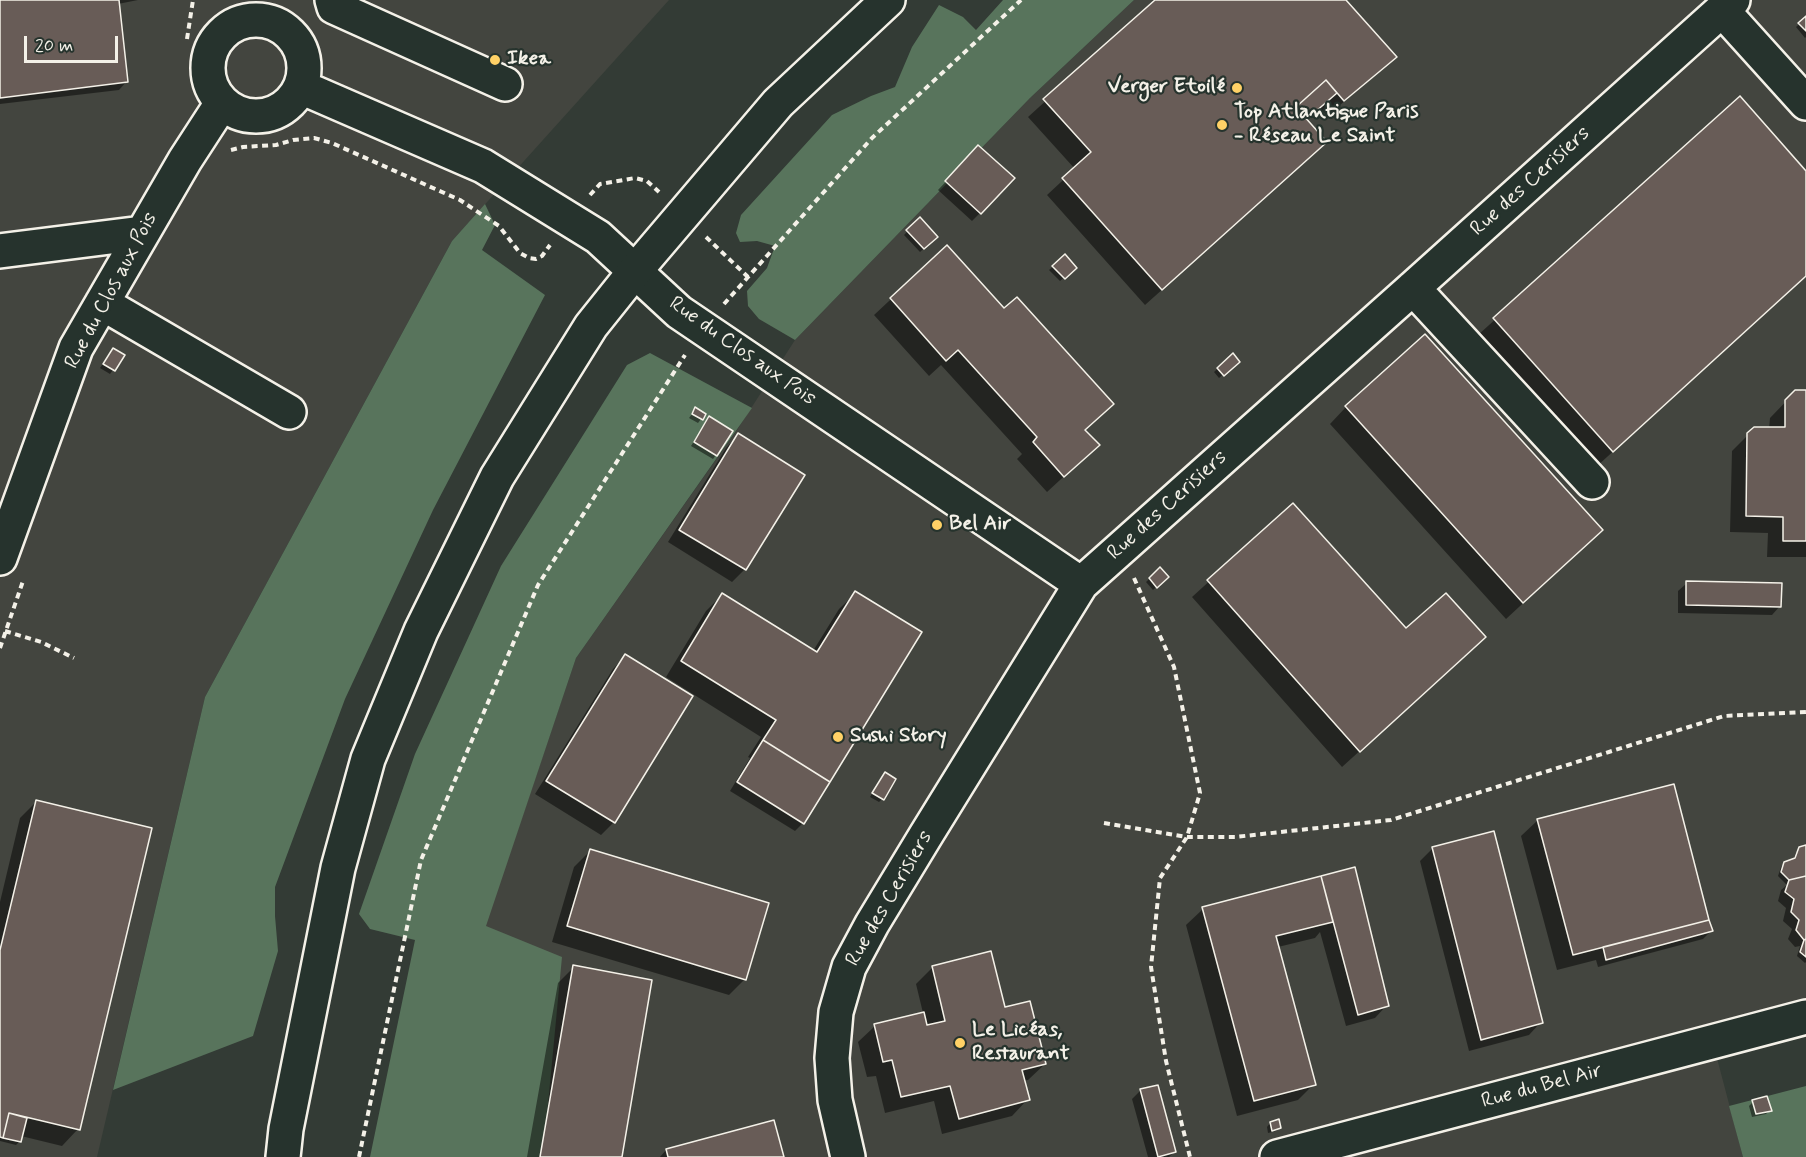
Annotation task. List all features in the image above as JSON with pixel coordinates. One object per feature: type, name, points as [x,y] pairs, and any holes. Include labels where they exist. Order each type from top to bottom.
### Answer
[{"type":"street","points":[[332,0],[334,7],[365,14],[438,46],[505,84]]},
{"type":"street","points":[[283,1157],[286,1129],[338,868],[368,759],[421,631],[497,477],[591,326],[636,271],[778,103],[888,0]]},
{"type":"street","points":[[1727,5],[1806,103]]},
{"type":"street","name":"Rue des Cerisiers","points":[[848,1157],[835,1100],[832,1058],[836,1012],[849,967],[872,924],[1081,584],[1727,5]]},
{"type":"street","points":[[245,10],[261,19],[276,23],[289,31],[304,57],[301,87],[292,100],[280,110],[266,115],[250,116],[235,112],[222,103],[213,90],[208,76],[208,61],[212,47],[220,34],[232,25],[245,10]]},
{"type":"street","name":"Rue du Clos aux Pois","points":[[301,87],[483,166],[598,237],[679,312],[1081,584]]},
{"type":"street","name":"Rue du Clos aux Pois","points":[[4,539],[76,348],[185,160],[222,103]]},
{"type":"street","points":[[0,251],[142,233]]},
{"type":"street","points":[[1413,288],[1592,482]]},
{"type":"street","points":[[102,303],[289,412]]},
{"type":"street","name":"Rue du Bel Air","points":[[1277,1157],[1806,1017]]},
{"type":"path","points":[[187,39],[193,0]]},
{"type":"path","points":[[726,302],[872,138],[1022,0]]},
{"type":"path","points":[[359,1157],[421,860],[538,585],[685,355]]},
{"type":"path","points":[[1121,548],[1174,667],[1200,793],[1187,837],[1160,878],[1150,968],[1166,1061],[1190,1157]]},
{"type":"path","points":[[5,631],[41,642],[74,658]]},
{"type":"path","points":[[1104,823],[1187,837],[1234,837],[1391,820],[1724,716],[1806,712]]},
{"type":"shaded area","points":[[0,0],[669,0],[452,241],[205,697],[97,1157],[0,1157]]},
{"type":"shaded area","points":[[1134,0],[1806,0],[1806,1017],[1713,1043],[1743,1157],[543,1157],[485,926],[576,658],[737,430],[795,340],[1030,98]]},
{"type":"green space","points":[[1003,0],[1134,0],[1030,98],[795,340],[759,319],[748,306],[747,291],[767,268],[775,246],[757,241],[740,242],[736,233],[741,215],[832,115],[895,87],[912,47],[939,5],[963,17],[976,30]]},
{"type":"green space","points":[[485,204],[495,225],[482,250],[545,295],[433,510],[345,699],[275,887],[278,951],[253,1036],[113,1090],[205,697],[452,241]]},
{"type":"green space","points":[[650,353],[752,408],[576,658],[486,926],[562,957],[543,1157],[370,1157],[415,940],[370,929],[359,914],[415,754],[501,566],[627,365]]},
{"type":"green space","points":[[1806,1086],[1806,1157],[1743,1157],[1729,1106]]},
{"type":"building","points":[[0,0],[119,0],[128,82],[0,98]]},
{"type":"building","points":[[1155,0],[1346,0],[1397,57],[1344,101],[1326,80],[1296,107],[1327,142],[1162,290],[1062,178],[1091,152],[1043,99]]},
{"type":"building","points":[[1806,16],[1806,31],[1798,23]]},
{"type":"building","points":[[1326,80],[1337,93],[1307,119],[1296,107]]},
{"type":"building","points":[[1740,96],[1806,171],[1806,276],[1613,452],[1493,318]]},
{"type":"building","points":[[978,145],[1015,178],[981,214],[945,181]]},
{"type":"building","points":[[920,217],[938,237],[924,249],[906,230]]},
{"type":"building","points":[[947,245],[1004,308],[1017,297],[1114,404],[1085,430],[1100,445],[1064,477],[1033,442],[1037,437],[958,350],[946,361],[890,298]]},
{"type":"building","points":[[1065,254],[1077,268],[1065,279],[1052,266]]},
{"type":"building","points":[[1425,334],[1603,530],[1523,603],[1345,406]]},
{"type":"building","points":[[113,348],[125,355],[115,371],[103,364]]},
{"type":"building","points":[[1233,353],[1240,362],[1224,376],[1217,368]]},
{"type":"building","points":[[1795,390],[1806,390],[1806,541],[1783,541],[1783,517],[1746,516],[1747,433],[1754,427],[1785,427],[1785,400]]},
{"type":"building","points":[[695,407],[706,414],[703,420],[692,414]]},
{"type":"building","points":[[709,416],[733,431],[717,456],[694,442]]},
{"type":"building","points":[[738,433],[805,475],[746,570],[679,530]]},
{"type":"building","points":[[1293,503],[1406,628],[1446,593],[1486,637],[1360,752],[1207,580]]},
{"type":"building","points":[[1160,567],[1169,577],[1157,588],[1149,578]]},
{"type":"building","points":[[1686,581],[1782,583],[1781,607],[1686,605]]},
{"type":"building","points":[[855,591],[922,632],[830,782],[763,740],[776,720],[681,661],[722,593],[817,652]]},
{"type":"building","points":[[625,654],[693,696],[615,823],[546,781]]},
{"type":"building","points":[[763,740],[830,782],[804,824],[737,782]]},
{"type":"building","points":[[885,772],[896,779],[884,800],[872,793]]},
{"type":"building","points":[[1674,784],[1709,920],[1573,955],[1537,819]]},
{"type":"building","points":[[36,800],[152,828],[80,1130],[9,1113],[3,1138],[0,1137],[0,950]]},
{"type":"building","points":[[1494,831],[1543,1023],[1481,1040],[1432,847]]},
{"type":"building","points":[[1806,845],[1806,876],[1789,880],[1781,872],[1784,862],[1795,858],[1799,847]]},
{"type":"building","points":[[590,849],[769,903],[746,980],[567,926]]},
{"type":"building","points":[[1355,867],[1389,1006],[1358,1015],[1321,876]]},
{"type":"building","points":[[1321,876],[1333,922],[1276,936],[1316,1085],[1254,1101],[1202,907]]},
{"type":"building","points":[[1806,876],[1806,939],[1804,940],[1796,930],[1799,920],[1791,912],[1794,899],[1785,892],[1789,880]]},
{"type":"building","points":[[1709,920],[1713,931],[1606,960],[1603,947]]},
{"type":"building","points":[[1806,939],[1806,957],[1800,952]]},
{"type":"building","name":"Le Licéas, Restaurant","points":[[991,951],[1005,1007],[1030,1001],[1046,1064],[1022,1070],[1030,1100],[959,1119],[950,1086],[901,1097],[892,1060],[883,1062],[874,1024],[924,1012],[927,1025],[945,1021],[932,966]]},
{"type":"building","points":[[573,965],[652,980],[622,1157],[540,1157]]},
{"type":"building","points":[[1158,1085],[1176,1152],[1158,1157],[1140,1089]]},
{"type":"building","points":[[1767,1096],[1772,1111],[1756,1114],[1752,1100]]},
{"type":"building","points":[[9,1113],[27,1118],[21,1142],[3,1138]]},
{"type":"building","points":[[1279,1119],[1281,1128],[1272,1131],[1270,1122]]},
{"type":"building","points":[[774,1120],[784,1157],[668,1157],[666,1149]]},
{"type":"place","name":"Ikea","points":[[495,60]]},
{"type":"place","name":"Verger Etoilé","points":[[1237,88]]},
{"type":"place","name":"Top Atlantique Paris - Réseau Le Saint","points":[[1222,125]]},
{"type":"place","name":"Bel Air","points":[[937,525]]},
{"type":"place","name":"Sushi Story","points":[[838,737]]},
{"type":"place","name":"Le Licéas, Restaurant","points":[[960,1043]]}]
